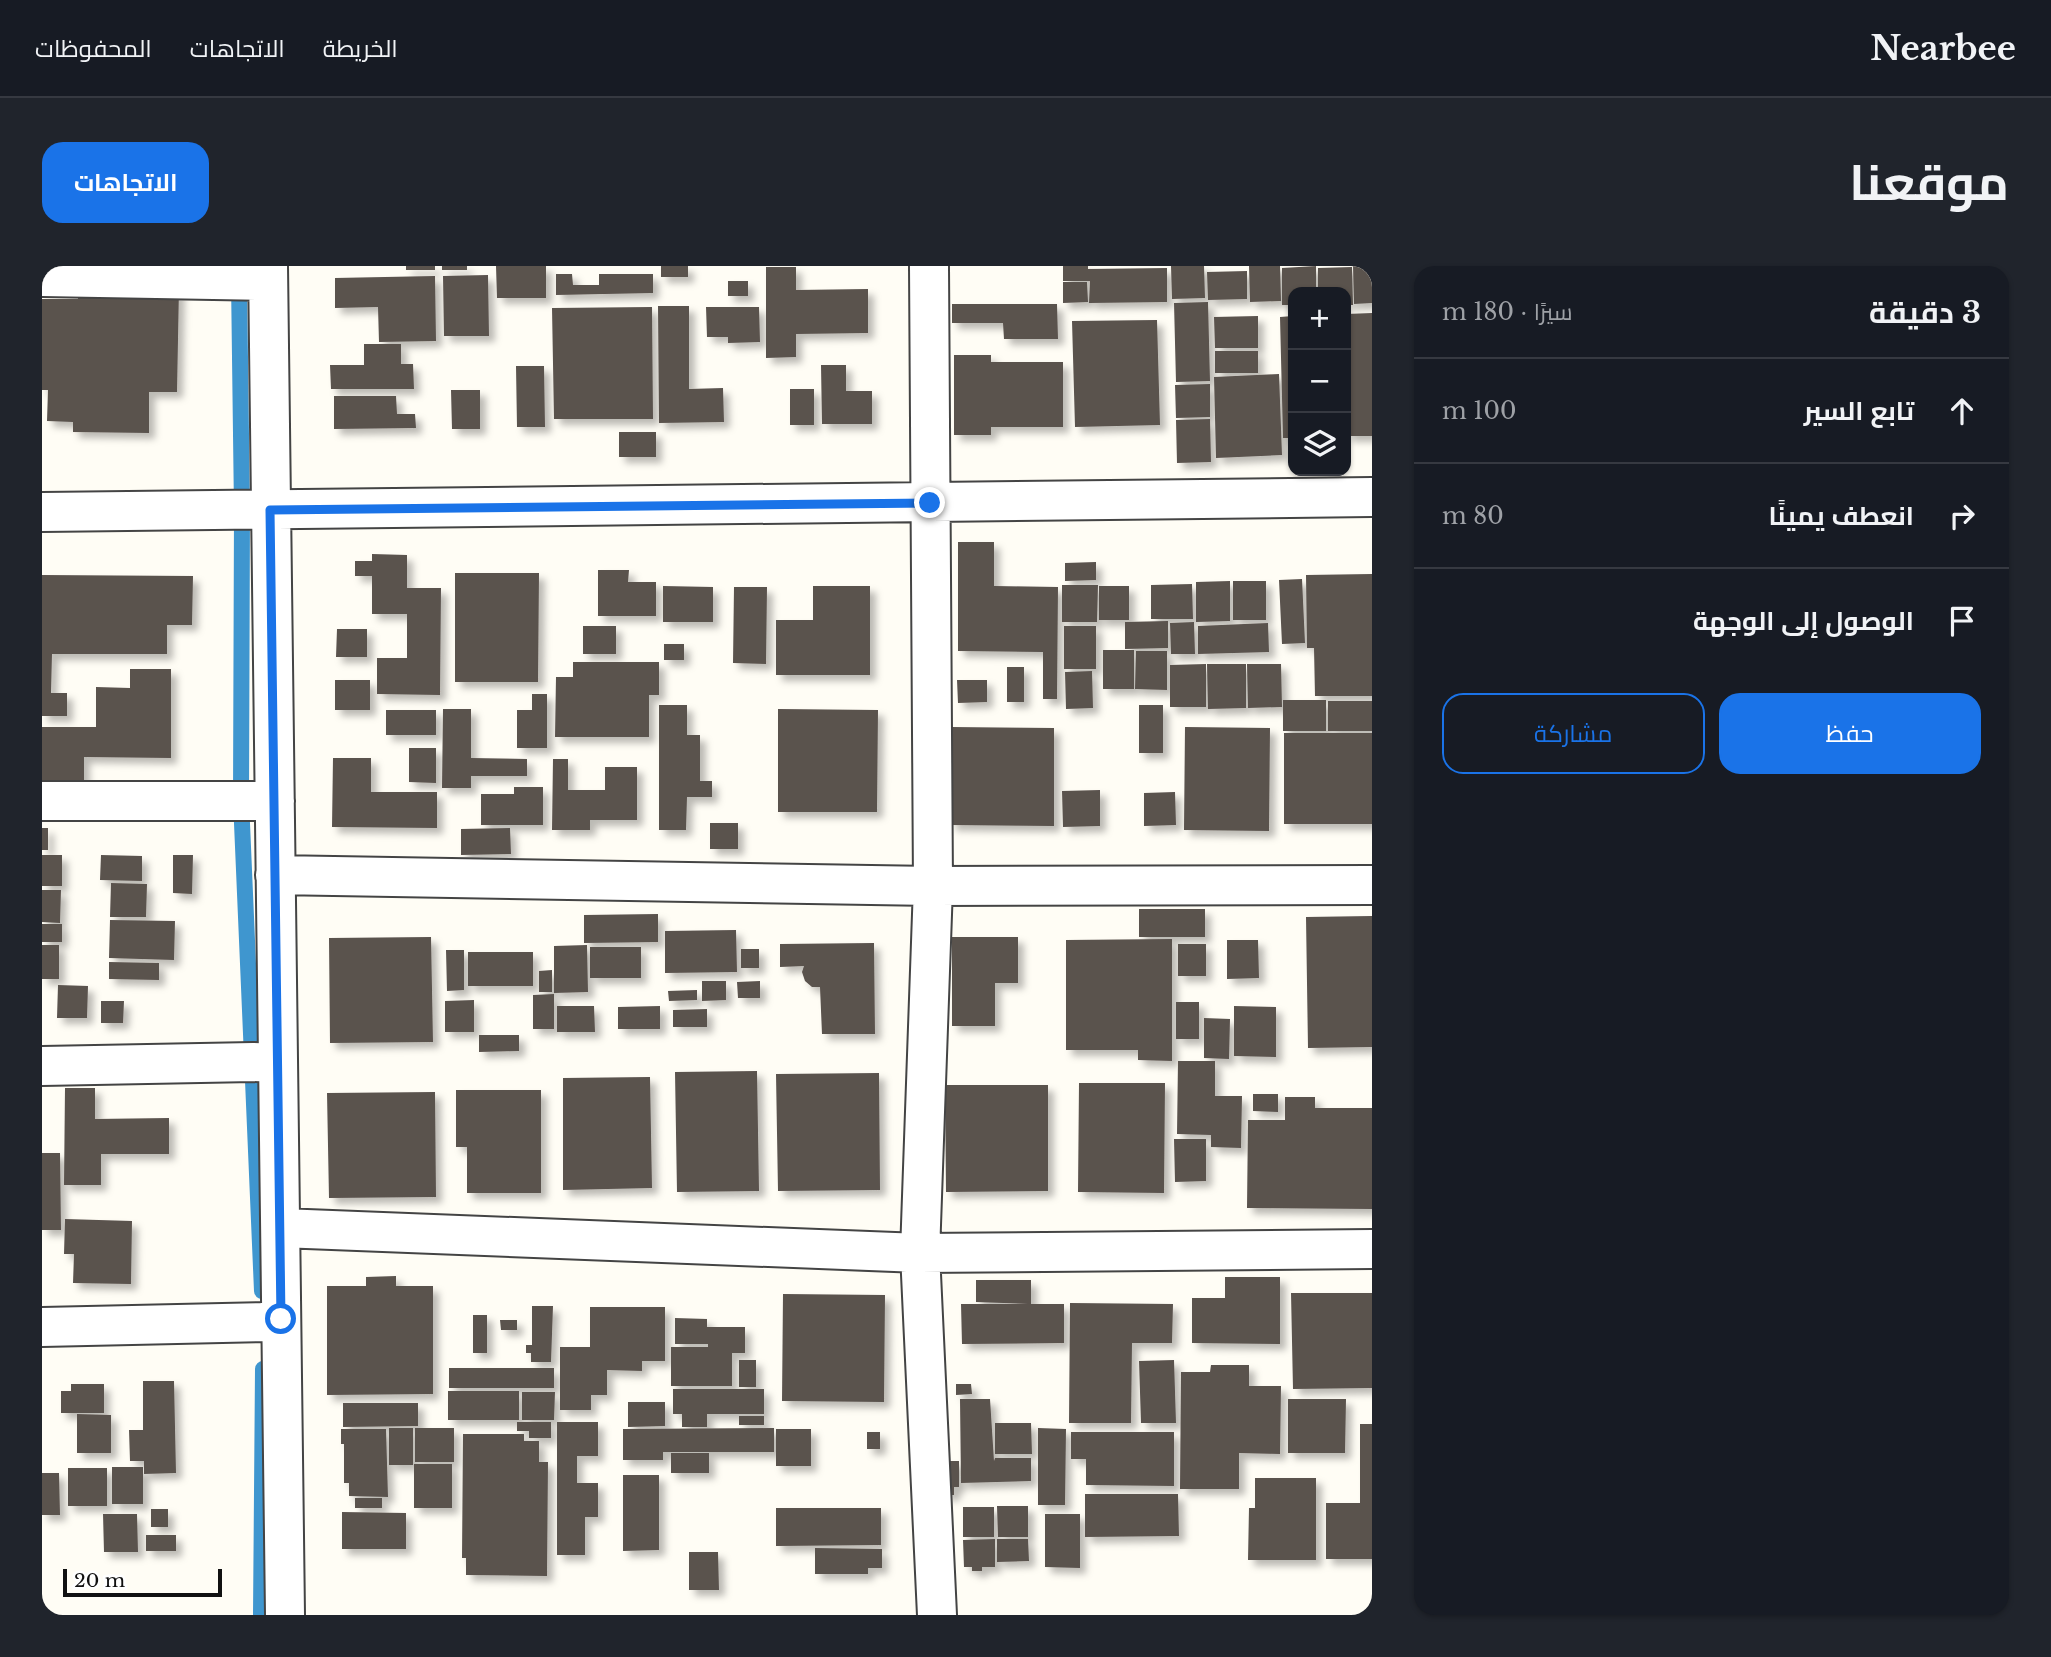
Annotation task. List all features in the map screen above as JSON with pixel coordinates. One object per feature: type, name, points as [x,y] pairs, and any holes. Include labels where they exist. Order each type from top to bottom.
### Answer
[{"type":"street","points":[[929,266],[933,887],[920,1253],[937,1615]]},
{"type":"street","points":[[42,277],[268,273],[285,1615]]},
{"type":"street","points":[[42,512],[1372,497]]},
{"type":"street","points":[[42,801],[275,801]]},
{"type":"street","points":[[275,875],[933,887],[1372,885]]},
{"type":"street","points":[[42,1066],[278,1063]]},
{"type":"street","points":[[281,1228],[920,1253],[1372,1249]]},
{"type":"street","points":[[42,1326],[263,1322],[281,1319]]},
{"type":"building","points":[[406,266],[435,266],[435,270],[406,270]]},
{"type":"building","points":[[442,266],[467,266],[467,270],[442,270]]},
{"type":"building","points":[[496,266],[546,266],[546,298],[497,298]]},
{"type":"building","points":[[661,266],[688,266],[688,277],[661,277]]},
{"type":"building","points":[[1063,266],[1088,266],[1088,269],[1167,268],[1167,302],[1089,303],[1090,281],[1063,281]]},
{"type":"building","points":[[1171,266],[1204,266],[1205,298],[1172,299]]},
{"type":"building","points":[[1249,266],[1280,266],[1281,301],[1250,302]]},
{"type":"building","points":[[1316,266],[1316,287],[1288,287],[1288,305],[1282,305],[1282,268]]},
{"type":"building","points":[[1353,266],[1372,266],[1372,303],[1354,304]]},
{"type":"building","points":[[766,267],[796,267],[796,290],[868,289],[868,333],[796,334],[796,357],[766,358]]},
{"type":"building","points":[[1352,267],[1353,305],[1351,287],[1318,287],[1318,268]]},
{"type":"building","points":[[1247,271],[1247,299],[1208,300],[1207,272]]},
{"type":"building","points":[[556,274],[572,274],[573,285],[599,285],[599,274],[653,274],[653,293],[556,295]]},
{"type":"building","points":[[488,275],[489,336],[444,336],[443,276]]},
{"type":"building","points":[[435,276],[436,341],[379,342],[378,307],[335,308],[335,278]]},
{"type":"building","points":[[728,281],[748,281],[748,296],[728,296]]},
{"type":"building","points":[[1063,282],[1087,282],[1088,302],[1063,303]]},
{"type":"building","points":[[78,286],[179,287],[177,392],[149,392],[149,433],[73,432],[73,422],[47,421],[48,390],[42,390],[42,299],[78,299]]},
{"type":"building","points":[[1208,302],[1210,381],[1176,382],[1174,303]]},
{"type":"building","points":[[952,304],[1057,304],[1058,339],[1004,339],[1003,323],[952,323]]},
{"type":"building","points":[[658,306],[689,306],[689,389],[723,388],[724,422],[659,423]]},
{"type":"building","points":[[652,307],[653,419],[554,419],[552,308]]},
{"type":"building","points":[[706,307],[759,307],[760,342],[728,343],[728,337],[707,337]]},
{"type":"building","points":[[1372,313],[1372,436],[1351,436],[1351,314]]},
{"type":"building","points":[[1258,316],[1258,348],[1215,348],[1214,317]]},
{"type":"building","points":[[1288,316],[1288,438],[1283,438],[1280,317]]},
{"type":"building","points":[[1157,320],[1160,425],[1075,427],[1072,321]]},
{"type":"building","points":[[364,344],[401,344],[401,364],[413,364],[414,389],[331,389],[330,365],[364,365]]},
{"type":"building","points":[[1215,351],[1258,351],[1258,373],[1215,373]]},
{"type":"building","points":[[954,355],[991,355],[991,362],[1063,362],[1063,427],[991,427],[991,435],[954,435]]},
{"type":"building","points":[[821,365],[846,365],[846,391],[872,391],[872,424],[822,424]]},
{"type":"building","points":[[516,366],[544,366],[545,427],[517,427]]},
{"type":"building","points":[[1279,374],[1282,455],[1216,458],[1214,377]]},
{"type":"building","points":[[1210,384],[1210,417],[1176,418],[1175,385]]},
{"type":"building","points":[[790,389],[814,389],[814,425],[790,425]]},
{"type":"building","points":[[451,390],[480,390],[480,429],[452,429]]},
{"type":"building","points":[[334,396],[396,396],[397,414],[415,414],[416,428],[334,429]]},
{"type":"building","points":[[1210,419],[1211,462],[1177,463],[1176,420]]},
{"type":"building","points":[[619,432],[656,432],[656,457],[619,457]]},
{"type":"building","points":[[958,542],[994,542],[994,586],[1058,587],[1057,699],[1043,699],[1043,652],[958,651]]},
{"type":"building","points":[[372,554],[407,555],[407,588],[441,588],[440,695],[377,694],[377,658],[407,658],[407,614],[372,614],[372,576],[355,576],[355,561],[372,561]]},
{"type":"building","points":[[1096,562],[1096,580],[1065,581],[1065,563]]},
{"type":"building","points":[[598,570],[629,570],[628,582],[656,582],[656,616],[598,616]]},
{"type":"building","points":[[455,573],[539,573],[538,682],[455,682]]},
{"type":"building","points":[[1372,574],[1372,696],[1315,696],[1314,648],[1307,648],[1306,575]]},
{"type":"building","points":[[42,575],[193,576],[192,625],[167,625],[167,654],[52,654],[51,693],[67,693],[67,716],[42,716]]},
{"type":"building","points":[[1302,579],[1305,643],[1282,644],[1279,580]]},
{"type":"building","points":[[1230,581],[1230,621],[1196,622],[1196,582]]},
{"type":"building","points":[[1233,581],[1266,581],[1266,620],[1233,620]]},
{"type":"building","points":[[1192,584],[1193,619],[1151,619],[1151,585]]},
{"type":"building","points":[[1062,585],[1098,585],[1097,622],[1062,622]]},
{"type":"building","points":[[663,586],[713,587],[713,622],[663,622]]},
{"type":"building","points":[[813,586],[870,586],[870,675],[776,675],[776,620],[813,620]]},
{"type":"building","points":[[1099,586],[1129,586],[1129,620],[1099,620]]},
{"type":"building","points":[[734,587],[767,587],[766,664],[733,663]]},
{"type":"building","points":[[1168,621],[1168,648],[1125,649],[1125,622]]},
{"type":"building","points":[[1194,622],[1195,654],[1171,654],[1170,623]]},
{"type":"building","points":[[1268,623],[1269,652],[1198,654],[1198,626]]},
{"type":"building","points":[[583,626],[616,626],[616,654],[583,654]]},
{"type":"building","points":[[1064,626],[1096,626],[1096,669],[1064,669]]},
{"type":"building","points":[[337,629],[367,629],[367,657],[336,657]]},
{"type":"building","points":[[664,644],[684,644],[684,660],[664,660]]},
{"type":"building","points":[[1103,650],[1134,650],[1134,689],[1103,689]]},
{"type":"building","points":[[1136,651],[1167,651],[1167,690],[1135,689]]},
{"type":"building","points":[[573,662],[659,662],[659,695],[649,695],[649,737],[555,737],[556,677],[573,677]]},
{"type":"building","points":[[1206,664],[1206,707],[1170,707],[1170,665]]},
{"type":"building","points":[[1207,664],[1246,664],[1246,708],[1208,709]]},
{"type":"building","points":[[1247,664],[1281,664],[1282,707],[1248,708]]},
{"type":"building","points":[[1007,667],[1024,667],[1024,702],[1007,702]]},
{"type":"building","points":[[130,669],[171,669],[171,758],[84,757],[84,783],[42,783],[42,727],[96,727],[96,687],[130,688]]},
{"type":"building","points":[[1092,671],[1093,708],[1066,709],[1065,672]]},
{"type":"building","points":[[335,680],[370,680],[370,710],[335,710]]},
{"type":"building","points":[[957,680],[987,680],[987,702],[958,703]]},
{"type":"building","points":[[532,694],[547,694],[547,748],[517,748],[517,710],[532,710]]},
{"type":"building","points":[[1283,700],[1326,700],[1326,731],[1283,731]]},
{"type":"building","points":[[1328,701],[1372,701],[1372,731],[1328,731]]},
{"type":"building","points":[[659,705],[687,705],[687,735],[700,735],[700,781],[712,781],[712,797],[687,797],[686,830],[659,830]]},
{"type":"building","points":[[1139,705],[1163,705],[1163,753],[1139,753]]},
{"type":"building","points":[[443,709],[471,709],[471,758],[527,759],[527,776],[471,776],[471,788],[442,788]]},
{"type":"building","points":[[778,709],[878,710],[877,812],[778,812]]},
{"type":"building","points":[[386,710],[436,710],[436,735],[386,735]]},
{"type":"building","points":[[951,727],[1054,728],[1054,826],[950,825]]},
{"type":"building","points":[[1185,727],[1270,728],[1269,831],[1184,830]]},
{"type":"building","points":[[1284,733],[1372,733],[1372,824],[1284,824]]},
{"type":"building","points":[[409,748],[436,748],[436,783],[409,782]]},
{"type":"building","points":[[333,758],[371,758],[371,792],[437,792],[437,828],[332,827]]},
{"type":"building","points":[[553,759],[568,759],[568,790],[605,790],[605,767],[637,767],[637,820],[590,820],[590,830],[552,830]]},
{"type":"building","points":[[514,787],[543,787],[543,825],[481,825],[481,794],[514,794]]},
{"type":"building","points":[[1100,790],[1100,826],[1063,827],[1062,791]]},
{"type":"building","points":[[1175,792],[1176,825],[1144,826],[1144,793]]},
{"type":"building","points":[[710,823],[738,823],[738,849],[710,849]]},
{"type":"building","points":[[42,828],[48,828],[48,850],[42,850]]},
{"type":"building","points":[[510,828],[511,854],[461,855],[461,829]]},
{"type":"building","points":[[42,855],[62,855],[62,886],[42,886]]},
{"type":"building","points":[[101,855],[142,856],[142,881],[100,880]]},
{"type":"building","points":[[173,855],[193,855],[192,894],[173,893]]},
{"type":"building","points":[[111,883],[147,884],[146,917],[110,917]]},
{"type":"building","points":[[42,890],[61,890],[60,923],[42,922]]},
{"type":"building","points":[[1139,909],[1205,909],[1205,937],[1139,937]]},
{"type":"building","points":[[658,914],[658,942],[584,943],[584,915]]},
{"type":"building","points":[[1372,916],[1372,1047],[1308,1048],[1306,917]]},
{"type":"building","points":[[110,920],[175,921],[174,960],[109,958]]},
{"type":"building","points":[[42,924],[62,924],[62,942],[42,942]]},
{"type":"building","points":[[736,930],[737,972],[665,973],[665,931]]},
{"type":"building","points":[[431,937],[433,1042],[330,1043],[329,938]]},
{"type":"building","points":[[952,937],[1018,937],[1018,983],[995,983],[995,1026],[952,1026]]},
{"type":"building","points":[[1172,939],[1172,1061],[1138,1060],[1138,1050],[1066,1050],[1066,940]]},
{"type":"building","points":[[1227,940],[1258,940],[1259,978],[1227,979]]},
{"type":"building","points":[[874,943],[875,1034],[822,1034],[820,987],[812,987],[805,981],[802,972],[804,966],[780,967],[780,944]]},
{"type":"building","points":[[1178,944],[1206,944],[1206,976],[1178,976]]},
{"type":"building","points":[[42,945],[59,945],[59,979],[42,979]]},
{"type":"building","points":[[587,945],[588,992],[554,993],[554,946]]},
{"type":"building","points":[[590,947],[641,947],[641,978],[590,978]]},
{"type":"building","points":[[741,949],[759,949],[759,968],[741,968]]},
{"type":"building","points":[[446,950],[464,950],[464,990],[447,991]]},
{"type":"building","points":[[468,952],[533,952],[533,986],[468,986]]},
{"type":"building","points":[[109,962],[159,963],[159,980],[109,979]]},
{"type":"building","points":[[552,970],[552,992],[539,992],[539,971]]},
{"type":"building","points":[[702,981],[726,981],[726,1000],[702,1001]]},
{"type":"building","points":[[760,981],[760,998],[738,998],[737,982]]},
{"type":"building","points":[[58,985],[88,986],[87,1018],[57,1018]]},
{"type":"building","points":[[697,990],[697,1000],[669,1001],[668,991]]},
{"type":"building","points":[[554,994],[554,1029],[533,1029],[533,995]]},
{"type":"building","points":[[474,1000],[474,1032],[445,1032],[445,1001]]},
{"type":"building","points":[[101,1001],[124,1001],[123,1023],[101,1023]]},
{"type":"building","points":[[1176,1002],[1199,1002],[1199,1039],[1176,1039]]},
{"type":"building","points":[[557,1006],[594,1006],[595,1032],[557,1032]]},
{"type":"building","points":[[660,1006],[660,1029],[618,1029],[618,1007]]},
{"type":"building","points":[[1234,1006],[1276,1007],[1276,1057],[1234,1056]]},
{"type":"building","points":[[707,1009],[707,1027],[673,1027],[673,1010]]},
{"type":"building","points":[[1204,1018],[1230,1019],[1229,1059],[1204,1058]]},
{"type":"building","points":[[479,1035],[519,1035],[519,1051],[479,1052]]},
{"type":"building","points":[[1178,1061],[1215,1061],[1215,1096],[1242,1096],[1241,1148],[1211,1147],[1211,1135],[1177,1134]]},
{"type":"building","points":[[757,1071],[759,1191],[677,1192],[675,1072]]},
{"type":"building","points":[[879,1073],[880,1190],[778,1191],[776,1074]]},
{"type":"building","points":[[650,1077],[652,1188],[563,1190],[563,1078]]},
{"type":"building","points":[[1079,1083],[1165,1083],[1164,1193],[1078,1192]]},
{"type":"building","points":[[945,1085],[1048,1085],[1048,1191],[946,1192]]},
{"type":"building","points":[[65,1088],[95,1088],[95,1119],[169,1118],[169,1154],[101,1154],[101,1185],[64,1185]]},
{"type":"building","points":[[456,1090],[541,1090],[541,1193],[467,1193],[467,1147],[456,1147]]},
{"type":"building","points":[[435,1092],[436,1197],[329,1198],[327,1093]]},
{"type":"building","points":[[1253,1094],[1278,1094],[1278,1112],[1253,1111]]},
{"type":"building","points":[[1285,1097],[1315,1097],[1315,1108],[1372,1108],[1372,1209],[1247,1208],[1248,1120],[1285,1120]]},
{"type":"building","points":[[1174,1139],[1206,1139],[1206,1181],[1175,1182]]},
{"type":"building","points":[[42,1153],[60,1153],[61,1230],[42,1230]]},
{"type":"building","points":[[65,1219],[132,1221],[131,1284],[73,1283],[74,1254],[64,1254]]},
{"type":"building","points":[[396,1276],[396,1286],[433,1286],[433,1394],[327,1395],[327,1286],[366,1286],[366,1277]]},
{"type":"building","points":[[1225,1277],[1280,1277],[1280,1344],[1192,1343],[1192,1298],[1225,1298]]},
{"type":"building","points":[[976,1280],[1031,1280],[1031,1304],[1064,1304],[1064,1343],[962,1344],[961,1304],[1028,1304],[976,1302]]},
{"type":"building","points":[[1291,1293],[1372,1293],[1372,1388],[1293,1389]]},
{"type":"building","points":[[783,1294],[885,1295],[884,1402],[782,1401]]},
{"type":"building","points":[[1070,1303],[1173,1304],[1172,1343],[1132,1343],[1131,1423],[1069,1423]]},
{"type":"building","points":[[532,1306],[553,1306],[551,1362],[531,1362],[531,1353],[526,1353],[526,1345],[532,1345]]},
{"type":"building","points":[[590,1307],[665,1307],[665,1361],[642,1361],[642,1371],[607,1370],[607,1395],[591,1395],[591,1410],[560,1410],[560,1347],[590,1347]]},
{"type":"building","points":[[473,1315],[487,1315],[487,1353],[473,1353]]},
{"type":"building","points":[[675,1318],[707,1319],[707,1327],[745,1327],[745,1353],[732,1353],[732,1386],[671,1386],[671,1347],[708,1347],[708,1344],[675,1344]]},
{"type":"building","points":[[500,1320],[517,1320],[517,1330],[501,1330]]},
{"type":"building","points":[[739,1360],[756,1360],[756,1387],[739,1387]]},
{"type":"building","points":[[1174,1360],[1176,1423],[1141,1423],[1139,1361]]},
{"type":"building","points":[[1211,1365],[1249,1365],[1249,1386],[1281,1386],[1280,1454],[1239,1453],[1239,1489],[1180,1489],[1181,1372],[1210,1372]]},
{"type":"building","points":[[449,1368],[554,1368],[554,1388],[449,1388]]},
{"type":"building","points":[[143,1381],[174,1381],[176,1473],[144,1474],[144,1461],[130,1461],[129,1430],[143,1430]]},
{"type":"building","points":[[71,1384],[104,1384],[104,1413],[61,1413],[61,1391],[71,1391]]},
{"type":"building","points":[[956,1384],[971,1384],[972,1394],[956,1395]]},
{"type":"building","points":[[673,1389],[764,1389],[764,1414],[707,1414],[707,1427],[682,1427],[682,1414],[673,1414]]},
{"type":"building","points":[[448,1391],[519,1391],[519,1420],[448,1420]]},
{"type":"building","points":[[522,1392],[555,1392],[554,1420],[522,1420]]},
{"type":"building","points":[[960,1399],[990,1399],[994,1461],[995,1458],[1031,1458],[1031,1481],[961,1483]]},
{"type":"building","points":[[1288,1399],[1346,1399],[1345,1453],[1288,1453]]},
{"type":"building","points":[[628,1402],[665,1402],[665,1426],[628,1427]]},
{"type":"building","points":[[343,1403],[418,1403],[418,1426],[343,1427]]},
{"type":"building","points":[[77,1414],[111,1415],[111,1453],[77,1453]]},
{"type":"building","points":[[739,1416],[764,1416],[764,1425],[739,1425]]},
{"type":"building","points":[[517,1422],[551,1422],[551,1438],[529,1438],[529,1431],[517,1431]]},
{"type":"building","points":[[557,1422],[598,1422],[598,1456],[577,1456],[577,1483],[598,1483],[598,1517],[585,1517],[585,1555],[557,1555]]},
{"type":"building","points":[[995,1423],[1031,1423],[1032,1454],[995,1454]]},
{"type":"building","points":[[1360,1424],[1372,1424],[1372,1559],[1326,1559],[1326,1503],[1360,1503]]},
{"type":"building","points":[[389,1428],[413,1428],[413,1465],[389,1465]]},
{"type":"building","points":[[415,1428],[454,1428],[454,1462],[415,1462]]},
{"type":"building","points":[[774,1428],[774,1452],[663,1452],[663,1460],[623,1460],[623,1429]]},
{"type":"building","points":[[1038,1428],[1066,1429],[1065,1505],[1038,1505]]},
{"type":"building","points":[[341,1429],[386,1429],[388,1497],[349,1496],[349,1483],[344,1483],[344,1444],[341,1444]]},
{"type":"building","points":[[776,1429],[811,1429],[811,1466],[776,1466]]},
{"type":"building","points":[[867,1432],[880,1432],[880,1449],[867,1449]]},
{"type":"building","points":[[1071,1432],[1174,1432],[1174,1486],[1086,1485],[1086,1459],[1071,1459]]},
{"type":"building","points":[[463,1434],[524,1434],[524,1441],[539,1441],[539,1462],[548,1462],[547,1576],[466,1575],[466,1558],[462,1558]]},
{"type":"building","points":[[671,1453],[709,1453],[709,1473],[671,1473]]},
{"type":"building","points":[[940,1461],[959,1461],[959,1487],[954,1487],[954,1495],[944,1495]]},
{"type":"building","points":[[414,1464],[452,1464],[452,1508],[414,1508]]},
{"type":"building","points":[[112,1467],[143,1467],[143,1504],[112,1504]]},
{"type":"building","points":[[68,1468],[107,1468],[107,1506],[68,1506]]},
{"type":"building","points":[[42,1473],[59,1473],[60,1515],[42,1515]]},
{"type":"building","points":[[623,1475],[659,1475],[659,1550],[623,1551]]},
{"type":"building","points":[[1255,1478],[1316,1478],[1316,1560],[1248,1560],[1249,1508],[1255,1508]]},
{"type":"building","points":[[1085,1494],[1178,1494],[1179,1536],[1085,1537]]},
{"type":"building","points":[[355,1498],[382,1498],[382,1508],[355,1508]]},
{"type":"building","points":[[997,1506],[1028,1506],[1028,1537],[998,1537]]},
{"type":"building","points":[[963,1507],[994,1507],[994,1537],[963,1537]]},
{"type":"building","points":[[776,1508],[881,1508],[881,1545],[776,1546]]},
{"type":"building","points":[[151,1509],[168,1509],[168,1527],[151,1527]]},
{"type":"building","points":[[342,1512],[406,1513],[406,1549],[342,1549]]},
{"type":"building","points":[[103,1514],[137,1514],[138,1552],[104,1552]]},
{"type":"building","points":[[1045,1514],[1080,1514],[1080,1568],[1045,1567]]},
{"type":"building","points":[[146,1535],[176,1535],[176,1551],[146,1551]]},
{"type":"building","points":[[995,1539],[995,1567],[982,1567],[982,1571],[972,1571],[972,1567],[964,1567],[963,1540]]},
{"type":"building","points":[[997,1539],[1028,1539],[1029,1561],[997,1562]]},
{"type":"building","points":[[815,1548],[882,1549],[882,1568],[868,1568],[868,1574],[815,1574]]},
{"type":"building","points":[[689,1552],[718,1552],[719,1590],[689,1590]]},
{"type":"waterway","points":[[239,281],[242,511],[241,800],[262,1291]]},
{"type":"waterway","points":[[261,1615],[263,1369]]},
{"type":"route","points":[[281,1319],[270,510],[930,503]]}]
